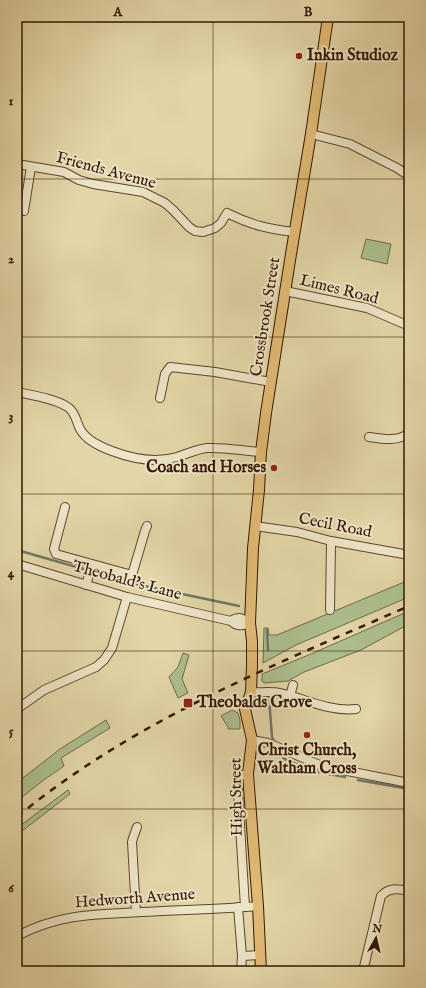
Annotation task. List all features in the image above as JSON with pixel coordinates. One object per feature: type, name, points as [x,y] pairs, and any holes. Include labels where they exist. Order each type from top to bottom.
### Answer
[{"type":"main road","name":"Crossbrook Street","points":[[250,623],[252,561],[261,452],[294,232],[312,134],[328,17]]},
{"type":"main road","name":"High Street","points":[[250,623],[253,646],[250,692],[245,709],[252,740],[248,774],[258,906],[261,971]]},
{"type":"street","points":[[312,134],[350,144],[397,168],[409,176]]},
{"type":"street","name":"Friends Avenue","points":[[17,164],[64,172],[79,180],[93,184],[143,192],[165,203],[189,227],[195,230],[204,232],[215,228],[221,223],[227,213],[243,221],[262,227],[294,232]]},
{"type":"street","name":"Friends Avenue","points":[[24,211],[31,167]]},
{"type":"street","name":"Limes Road","points":[[285,291],[367,308],[409,326]]},
{"type":"street","points":[[160,398],[165,374],[170,367],[215,372],[271,382]]},
{"type":"street","points":[[17,392],[53,401],[66,406],[74,413],[81,431],[93,442],[113,452],[146,460],[161,460],[177,457],[205,448],[261,452]]},
{"type":"street","points":[[369,437],[396,439],[409,433]]},
{"type":"street","points":[[65,507],[54,549],[56,554],[90,570],[132,575],[144,531],[147,526]]},
{"type":"street","name":"Cecil Road","points":[[256,526],[297,532],[331,541],[409,555]]},
{"type":"street","points":[[330,610],[331,541]]},
{"type":"street","name":"Theobald's Lane","points":[[17,564],[127,597],[231,621],[236,625],[240,626],[250,623]]},
{"type":"street","points":[[86,585],[90,570]]},
{"type":"street","points":[[17,709],[54,685],[96,666],[104,660],[112,648],[127,597]]},
{"type":"street","points":[[290,696],[293,685]]},
{"type":"street","points":[[250,692],[276,692],[344,710],[356,709]]},
{"type":"street","points":[[252,740],[263,741],[322,766],[409,783]]},
{"type":"street","points":[[241,971],[241,907],[237,776],[248,774]]},
{"type":"street","points":[[136,912],[132,842],[137,827]]},
{"type":"street","points":[[363,971],[381,896],[393,889],[409,891]]},
{"type":"street","name":"Hedworth Avenue","points":[[17,936],[33,928],[61,919],[91,914],[258,906]]},
{"type":"street","points":[[242,956],[260,956]]},
{"type":"green space","points":[[366,239],[391,244],[387,264],[361,258]]},
{"type":"green space","points":[[409,580],[409,597],[296,645],[263,663],[264,628],[268,628],[269,635],[277,635]]},
{"type":"green space","points":[[409,611],[409,624],[361,650],[304,672],[288,681],[264,683],[262,681],[262,674]]},
{"type":"green space","points":[[183,653],[189,655],[182,679],[188,693],[178,698],[169,677],[178,667]]},
{"type":"green space","points":[[232,710],[238,713],[240,729],[228,729],[221,716]]},
{"type":"green space","points":[[106,720],[110,728],[61,758],[64,766],[17,801],[17,782],[60,749]]},
{"type":"green space","points":[[68,790],[70,794],[17,835],[17,828]]},
{"type":"waterway","points":[[17,550],[129,582]]},
{"type":"waterway","points":[[135,584],[239,606]]},
{"type":"waterway","points":[[267,630],[268,650]]},
{"type":"waterway","points":[[269,698],[272,737],[275,743]]},
{"type":"waterway","points":[[280,751],[284,759],[313,771],[345,777]]},
{"type":"waterway","points":[[358,780],[409,789]]},
{"type":"railway","points":[[17,817],[62,783],[108,752],[156,724],[255,674],[409,606]]},
{"type":"place","name":"Inkin Studioz","points":[[299,56]]},
{"type":"place","name":"Coach and Horses","points":[[274,468]]},
{"type":"place","name":"Theobalds Grove","points":[[188,703]]},
{"type":"place","name":"Christ Church, Waltham Cross","points":[[307,735]]}]
